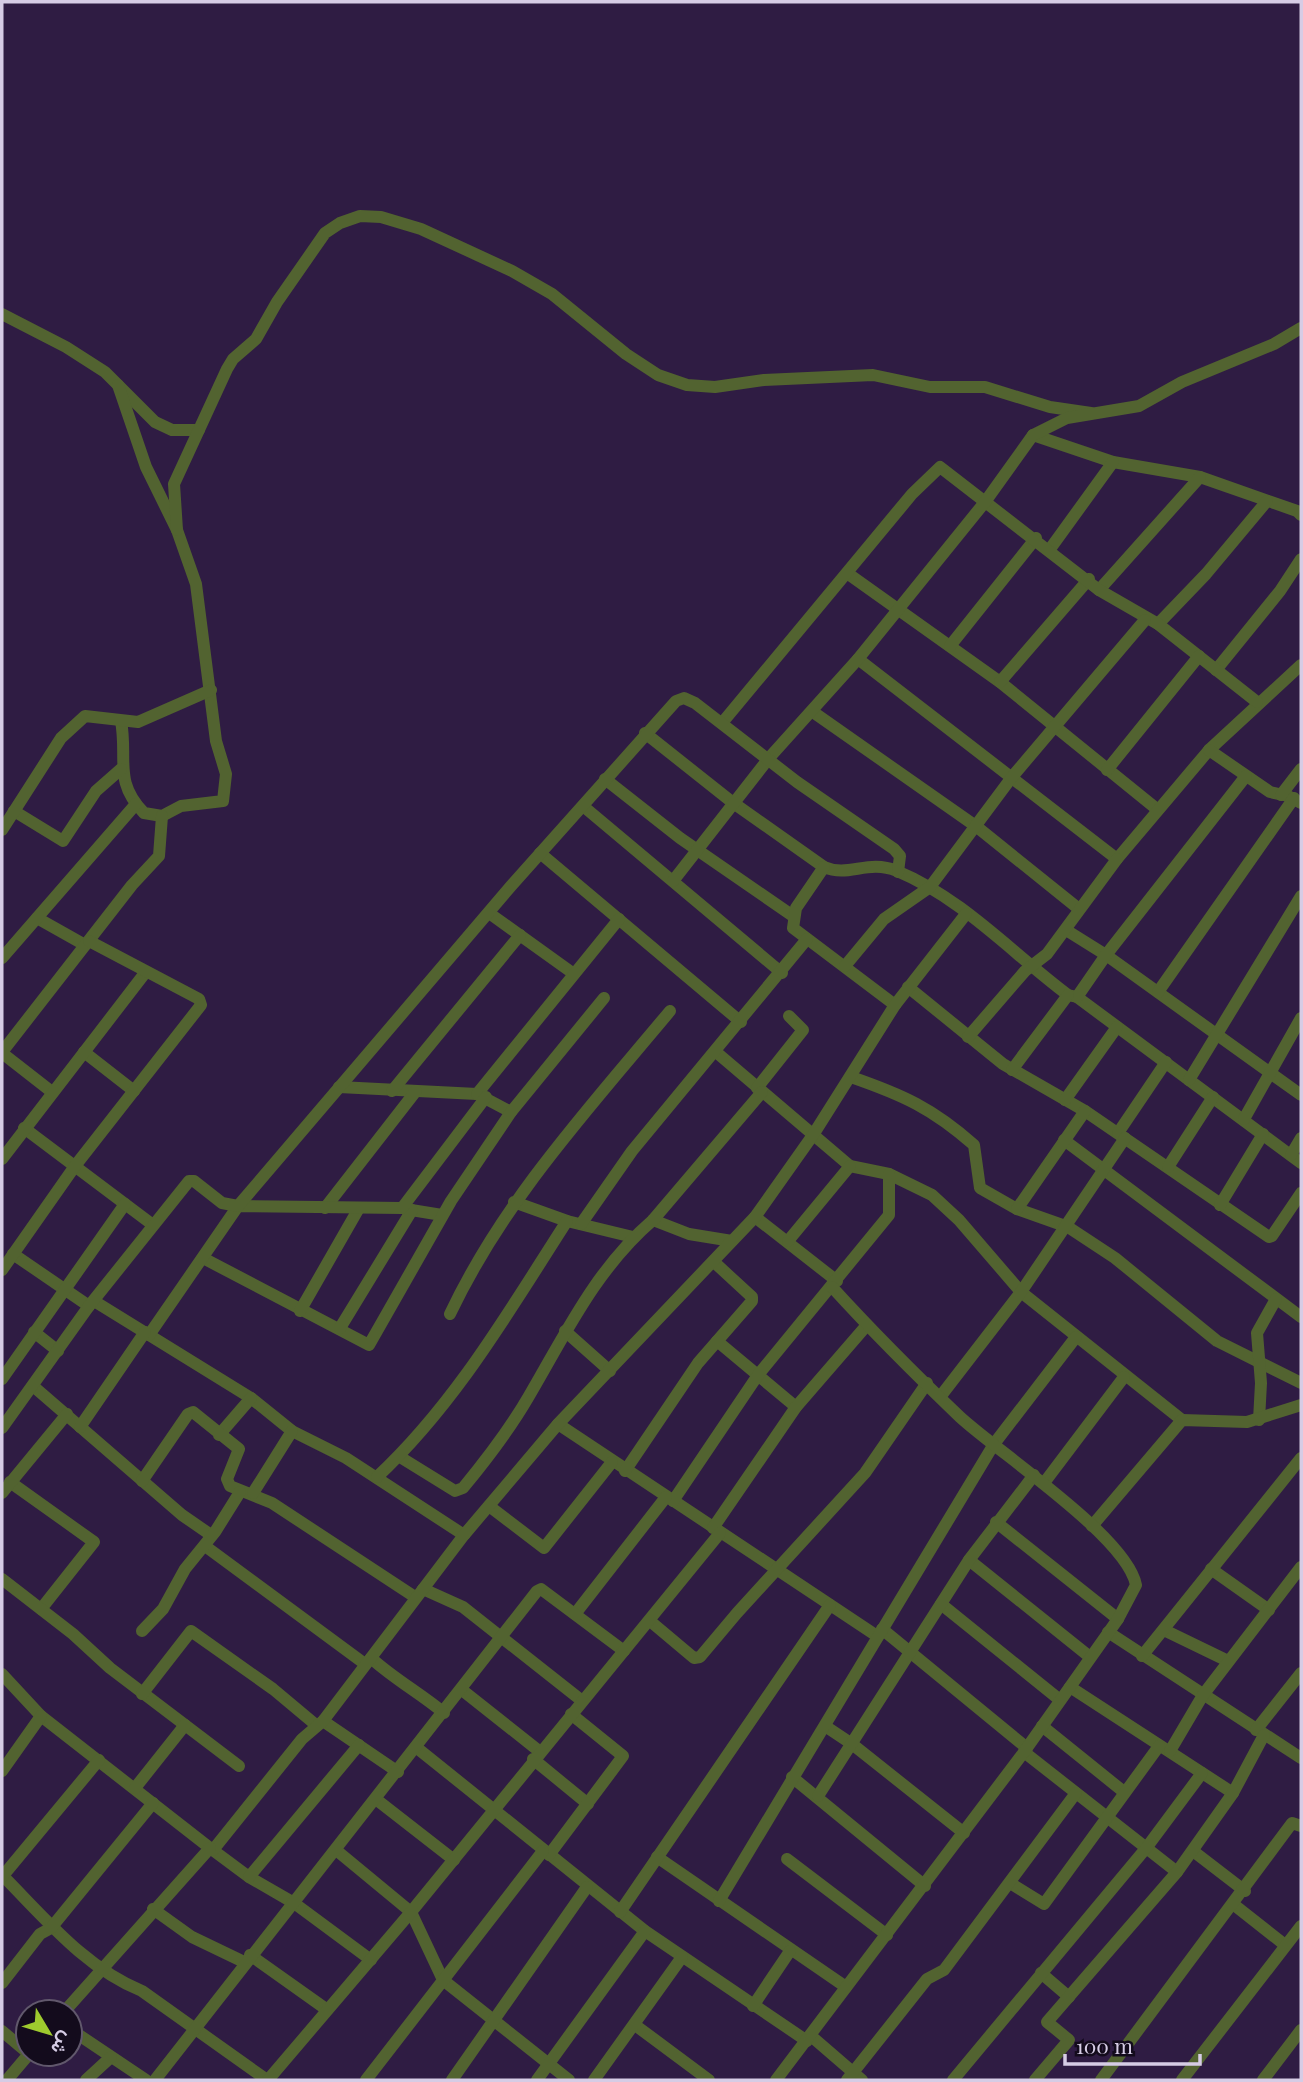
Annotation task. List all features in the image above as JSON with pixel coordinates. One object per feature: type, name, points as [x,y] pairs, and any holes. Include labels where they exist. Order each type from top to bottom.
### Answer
[{"type":"street","points":[[177,530],[174,484],[227,369],[257,339],[304,260],[325,233],[340,223],[360,216],[381,217],[421,229],[512,271],[552,294],[647,368],[687,385],[715,387],[776,379],[873,375],[930,387],[985,387],[1041,404],[1091,413]]},
{"type":"street","points":[[2,314],[66,347],[105,372],[155,422],[172,430],[199,430]]},
{"type":"street","points":[[673,881],[732,802],[859,659],[985,502],[1033,435],[1068,418],[1139,406],[1182,382],[1274,344],[1301,328]]},
{"type":"street","points":[[118,385],[146,467],[177,530],[196,584],[216,741],[226,774],[225,798],[220,802],[181,806],[162,816],[144,813],[136,804],[121,769]]},
{"type":"street","points":[[1033,435],[1114,462],[1200,477],[1267,501],[1300,508]]},
{"type":"street","points":[[1051,550],[1114,462]]},
{"type":"street","points":[[722,723],[936,469],[945,468],[985,502],[1089,579],[1099,590],[1152,622],[1257,702]]},
{"type":"street","points":[[1099,590],[1200,477]]},
{"type":"street","points":[[845,966],[884,919],[930,887],[1053,727],[1152,622],[1206,575],[1267,501]]},
{"type":"street","points":[[950,646],[1036,538]]},
{"type":"street","points":[[1216,670],[1301,559]]},
{"type":"street","points":[[847,573],[999,682],[1158,810]]},
{"type":"street","points":[[999,682],[1089,579]]},
{"type":"street","points":[[1107,771],[1199,656]]},
{"type":"street","points":[[859,659],[1117,859]]},
{"type":"street","points":[[968,1037],[1025,971],[1032,968],[1066,930],[1117,859],[1209,750],[1257,702],[1301,665]]},
{"type":"street","points":[[2,830],[61,738],[85,716],[142,721],[211,690]]},
{"type":"street","points":[[80,1427],[238,1206],[666,709],[684,698],[722,723],[815,795],[894,849],[900,856],[898,872]]},
{"type":"street","points":[[813,712],[977,827],[1079,909]]},
{"type":"street","points":[[15,811],[63,841],[96,791],[121,769],[126,750],[121,721]]},
{"type":"street","points":[[645,733],[732,802],[824,867],[841,872],[873,865],[898,872],[930,887],[1032,968],[1296,1158],[1301,1138]]},
{"type":"street","points":[[1209,750],[1270,792],[1292,799]]},
{"type":"street","points":[[1158,992],[1292,799],[1301,769]]},
{"type":"street","points":[[1013,1070],[1246,776]]},
{"type":"street","points":[[606,779],[696,850],[793,916]]},
{"type":"street","points":[[2,958],[136,804]]},
{"type":"street","points":[[583,806],[782,973]]},
{"type":"street","points":[[52,1092],[2,1052],[132,885],[159,856],[162,816]]},
{"type":"street","points":[[540,853],[741,1022]]},
{"type":"street","points":[[824,867],[793,916],[793,928],[895,1005]]},
{"type":"street","points":[[1189,1080],[1218,1037],[1301,896]]},
{"type":"street","points":[[489,913],[574,974]]},
{"type":"street","points":[[76,1998],[153,1909],[211,1849],[319,1723],[464,1535],[558,1424],[755,1217],[813,1135],[895,1005],[966,914]]},
{"type":"street","points":[[2,1270],[75,1166],[201,1004],[199,999],[37,919]]},
{"type":"street","points":[[340,1328],[407,1209],[482,1096],[619,919]]},
{"type":"street","points":[[1066,930],[1106,955],[1301,1095]]},
{"type":"street","points":[[392,1091],[520,935]]},
{"type":"street","points":[[581,1224],[632,1151],[782,973],[807,939]]},
{"type":"street","points":[[2,1159],[145,973]]},
{"type":"street","points":[[908,987],[1013,1070],[1085,1111],[1220,1205],[1271,1237],[1301,1193]]},
{"type":"street","points":[[203,1258],[300,1311],[315,1314],[366,1343],[372,1343],[442,1215],[511,1112],[604,998]]},
{"type":"street","points":[[450,1314],[470,1272],[514,1202],[670,1011]]},
{"type":"street","points":[[400,1457],[459,1490],[513,1422],[600,1275],[633,1237],[653,1220],[760,1090],[803,1030],[789,1016]]},
{"type":"street","points":[[1244,1119],[1301,1018]]},
{"type":"street","points":[[1065,1100],[1117,1027]]},
{"type":"street","points":[[85,1052],[134,1091]]},
{"type":"street","points":[[716,1052],[850,1166],[889,1174],[932,1195],[960,1220],[1021,1292],[1124,1377],[1182,1420],[1259,1420],[1301,1405]]},
{"type":"street","points":[[940,1397],[1068,1227],[1166,1062]]},
{"type":"street","points":[[851,1077],[914,1101],[939,1115],[974,1145],[980,1188],[1017,1209],[1068,1227],[1115,1258],[1217,1341],[1301,1383]]},
{"type":"street","points":[[339,1087],[482,1096],[511,1112]]},
{"type":"street","points":[[325,1208],[416,1091]]},
{"type":"street","points":[[1168,1167],[1213,1097]]},
{"type":"street","points":[[1017,1209],[1085,1111]]},
{"type":"street","points":[[24,1128],[153,1225]]},
{"type":"street","points":[[1220,1205],[1263,1134]]},
{"type":"street","points":[[1064,1140],[1301,1317]]},
{"type":"street","points":[[788,1241],[850,1166]]},
{"type":"street","points":[[575,1614],[669,1499],[758,1375],[889,1215],[889,1174]]},
{"type":"street","points":[[2,1428],[91,1303],[191,1180],[222,1203],[238,1206],[407,1209],[442,1215]]},
{"type":"street","points":[[514,1202],[567,1221],[633,1237]]},
{"type":"street","points":[[2,1379],[125,1205]]},
{"type":"street","points":[[300,1311],[359,1208]]},
{"type":"street","points":[[755,1217],[788,1241],[835,1284],[867,1325],[940,1397],[1092,1526],[1130,1565],[1134,1574],[1133,1593],[1118,1619],[1026,1750],[779,2079]]},
{"type":"street","points":[[653,1220],[689,1234],[732,1241]]},
{"type":"street","points":[[377,1477],[400,1457],[438,1414],[483,1351],[567,1221]]},
{"type":"street","points":[[13,1254],[65,1289],[147,1334],[251,1398],[292,1431],[377,1477],[464,1535]]},
{"type":"street","points":[[625,1471],[682,1385],[753,1299],[714,1262]]},
{"type":"street","points":[[1259,1420],[1256,1333],[1276,1299]]},
{"type":"street","points":[[99,1760],[2,1876],[51,1928],[120,1982],[142,1991],[267,2080],[411,1912],[581,1700],[650,1621],[717,1530],[796,1407],[867,1325]]},
{"type":"street","points":[[565,1331],[610,1371]]},
{"type":"street","points":[[34,1332],[58,1351]]},
{"type":"street","points":[[719,1901],[994,1444],[1076,1337]]},
{"type":"street","points":[[717,1341],[796,1407]]},
{"type":"street","points":[[818,1796],[996,1522],[1039,1479],[1124,1377]]},
{"type":"street","points":[[650,1621],[697,1660],[865,1473],[927,1383]]},
{"type":"street","points":[[33,1386],[208,1540],[368,1661],[421,1694],[444,1713]]},
{"type":"street","points":[[219,1435],[251,1398]]},
{"type":"street","points":[[142,1481],[190,1412],[239,1449],[227,1479],[230,1486],[247,1492],[419,1593],[463,1607],[581,1700]]},
{"type":"street","points":[[2,1493],[67,1414]]},
{"type":"street","points":[[1092,1526],[1182,1420]]},
{"type":"street","points":[[558,1424],[775,1571],[911,1652],[1076,1793],[1177,1872]]},
{"type":"street","points":[[142,1632],[163,1609],[185,1569],[292,1431]]},
{"type":"street","points":[[1142,1656],[1301,1458]]},
{"type":"street","points":[[489,1506],[544,1548],[612,1462]]},
{"type":"street","points":[[10,1482],[94,1542],[41,1609]]},
{"type":"street","points":[[996,1522],[1118,1619]]},
{"type":"street","points":[[969,1560],[1090,1657]]},
{"type":"street","points":[[1010,1883],[1043,1905],[1124,1792],[1164,1748],[1301,1567]]},
{"type":"street","points":[[1211,1569],[1269,1609]]},
{"type":"street","points":[[2,1578],[142,1694],[239,1766]]},
{"type":"street","points":[[155,2080],[247,1959],[377,1800],[539,1589],[624,1651]]},
{"type":"street","points":[[941,1604],[1060,1700]]},
{"type":"street","points":[[620,1912],[830,1605]]},
{"type":"street","points":[[1164,1630],[1228,1661]]},
{"type":"street","points":[[142,1694],[191,1631],[319,1723],[359,1745],[398,1772]]},
{"type":"street","points":[[1108,1632],[1301,1758]]},
{"type":"street","points":[[1035,2080],[1069,2040],[1047,2022],[1193,1851],[1233,1793],[1260,1732],[1301,1673]]},
{"type":"street","points":[[2,1675],[41,1716],[211,1849],[249,1877],[294,1903],[370,1960]]},
{"type":"street","points":[[1070,1687],[1233,1793]]},
{"type":"street","points":[[462,1690],[588,1804]]},
{"type":"street","points":[[366,2080],[443,1980],[588,1804],[623,1756],[571,1714]]},
{"type":"street","points":[[2,1771],[41,1716]]},
{"type":"street","points":[[135,1788],[186,1725]]},
{"type":"street","points":[[825,1726],[852,1744],[964,1833]]},
{"type":"street","points":[[1042,1726],[1124,1792]]},
{"type":"street","points":[[249,1877],[359,1745]]},
{"type":"street","points":[[417,1748],[645,1931],[753,2006],[809,2039],[854,2077],[927,1979],[944,1970],[1076,1793]]},
{"type":"street","points":[[953,2080],[1147,1847],[1202,1773]]},
{"type":"street","points":[[792,1777],[925,1886]]},
{"type":"street","points":[[377,1800],[454,1860]]},
{"type":"street","points":[[2,1983],[40,1934],[51,1928],[153,1802]]},
{"type":"street","points":[[1101,2080],[1292,1823],[1301,1826]]},
{"type":"street","points":[[336,1850],[411,1912],[443,1980],[569,2080]]},
{"type":"street","points":[[1193,1851],[1244,1891]]},
{"type":"street","points":[[657,1857],[846,1987]]},
{"type":"street","points":[[787,1859],[887,1935]]},
{"type":"street","points":[[452,2080],[587,1887]]},
{"type":"street","points":[[1233,1904],[1285,1945]]},
{"type":"street","points":[[153,1909],[192,1937],[247,1959],[326,2010]]},
{"type":"street","points":[[1182,2080],[1300,1929]]},
{"type":"street","points":[[537,2080],[645,1931]]},
{"type":"street","points":[[753,2006],[790,1951]]},
{"type":"street","points":[[594,2080],[682,1957]]},
{"type":"street","points":[[1041,1973],[1069,1997]]},
{"type":"street","points":[[635,2025],[693,2076],[709,2080]]},
{"type":"street","points":[[1263,2080],[1301,2030]]},
{"type":"street","points":[[84,2039],[146,2080]]},
{"type":"street","points":[[86,2080],[111,2057]]}]
